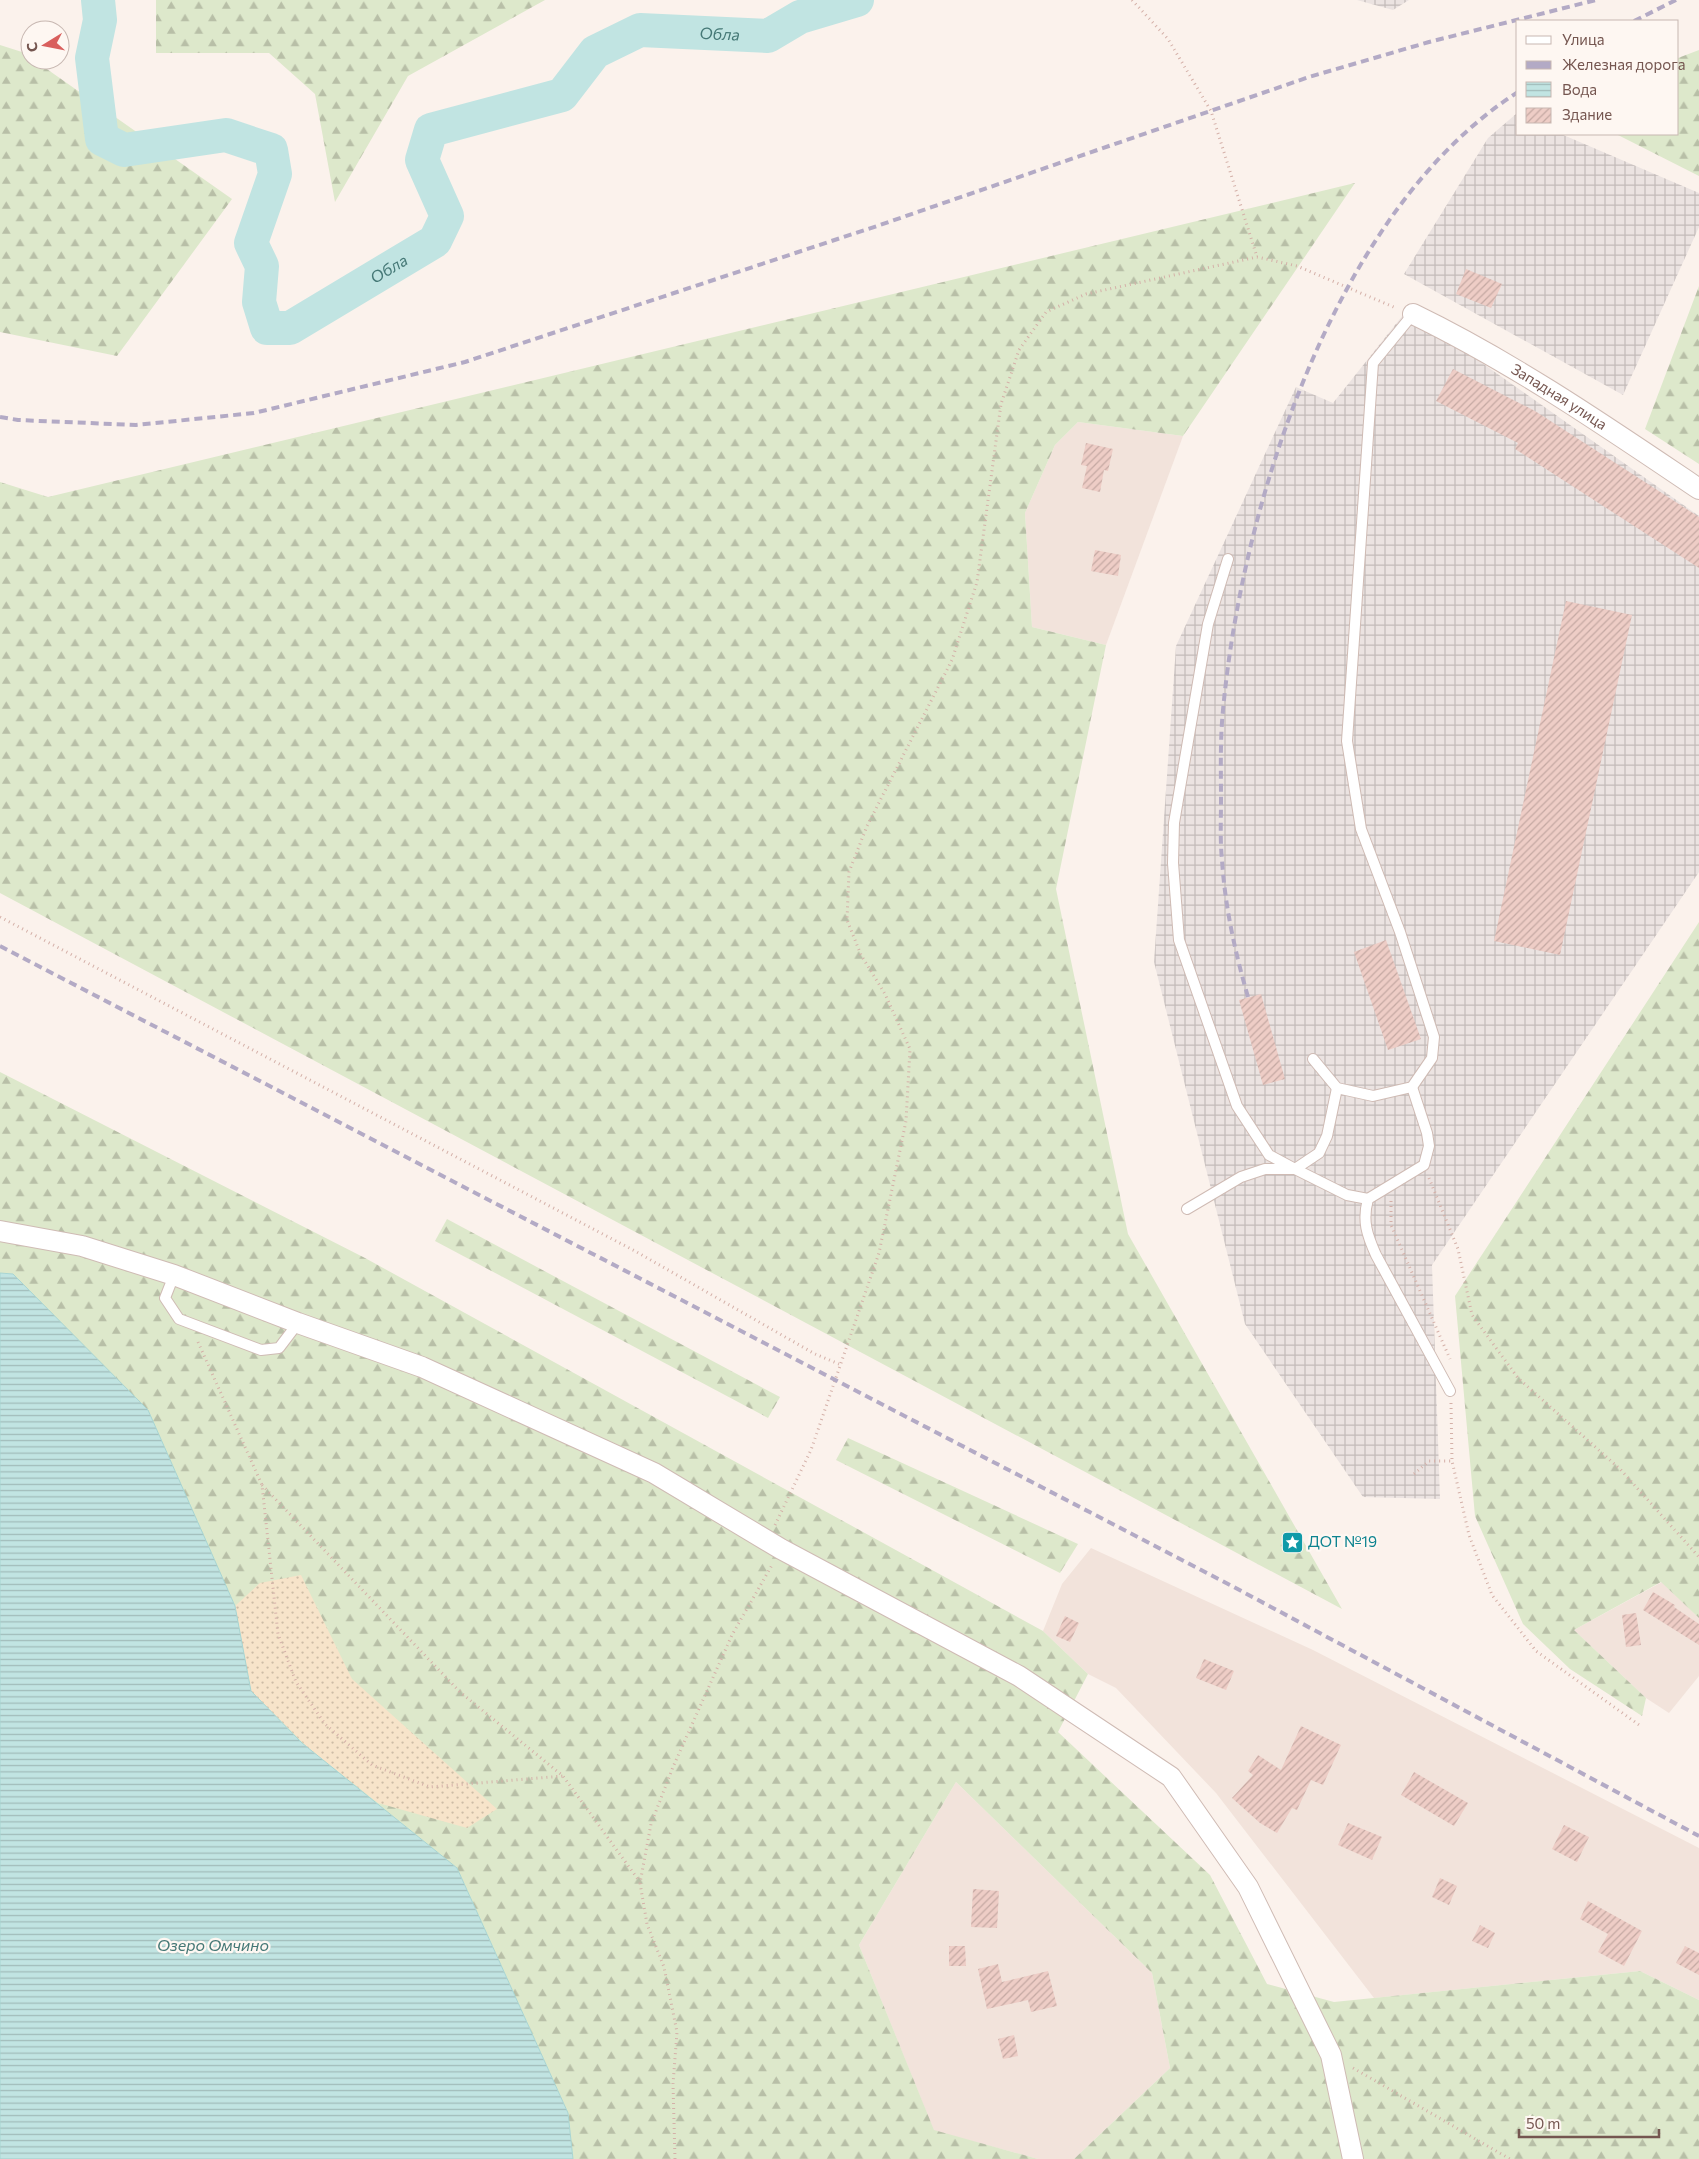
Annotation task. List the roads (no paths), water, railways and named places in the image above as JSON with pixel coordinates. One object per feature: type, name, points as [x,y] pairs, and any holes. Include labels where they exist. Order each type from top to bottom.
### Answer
[{"type":"street","name":"Западная улица","points":[[1413,314],[1457,336],[1601,423],[1699,489]]},
{"type":"street","points":[[0,1231],[82,1246],[174,1275],[298,1323],[422,1367],[646,1469],[774,1545],[1019,1676],[1171,1777],[1248,1887],[1331,2055],[1353,2159]]},
{"type":"lane","points":[[1313,1059],[1337,1088],[1373,1096],[1412,1087],[1432,1058],[1434,1036],[1400,932],[1361,829],[1347,741],[1360,579],[1367,419],[1373,363],[1413,314]]},
{"type":"lane","points":[[1228,559],[1208,624],[1174,823],[1173,863],[1179,940],[1237,1106],[1269,1155],[1347,1195],[1368,1199],[1424,1165],[1429,1146],[1427,1133],[1412,1087]]},
{"type":"lane","points":[[1187,1209],[1241,1177],[1265,1169],[1295,1169],[1319,1153],[1327,1136],[1337,1088]]},
{"type":"lane","points":[[1368,1199],[1364,1214],[1366,1232],[1376,1255],[1450,1391]]},
{"type":"lane","points":[[174,1275],[165,1298],[179,1319],[189,1323],[261,1350],[279,1348],[298,1323]]},
{"type":"water","name":"Озеро Омчино","points":[[0,1273],[13,1274],[148,1410],[235,1606],[251,1691],[302,1743],[457,1868],[568,2113],[573,2159],[0,2159]]},
{"type":"waterway","name":"Обла","points":[[98,0],[100,20],[92,58],[102,139],[124,150],[226,135],[271,150],[275,174],[251,243],[262,266],[259,302],[267,328],[290,328],[435,241],[447,216],[422,160],[431,130],[562,95],[595,52],[640,30],[768,36],[800,17],[857,0]]},
{"type":"railway","points":[[1516,20],[1596,0]]},
{"type":"railway","points":[[1636,20],[1676,0]]},
{"type":"railway","points":[[0,417],[18,420],[136,425],[254,413],[465,362],[877,226],[1309,77],[1429,42],[1516,20]]},
{"type":"railway","points":[[1248,997],[1231,929],[1223,878],[1221,852],[1221,732],[1234,629],[1251,543],[1276,455],[1309,368],[1349,285],[1397,209],[1454,144],[1516,94]]},
{"type":"railway","points":[[0,946],[1230,1585],[1699,1836]]},
{"type":"place","name":"ДОТ №19","points":[[1292,1542]]}]
